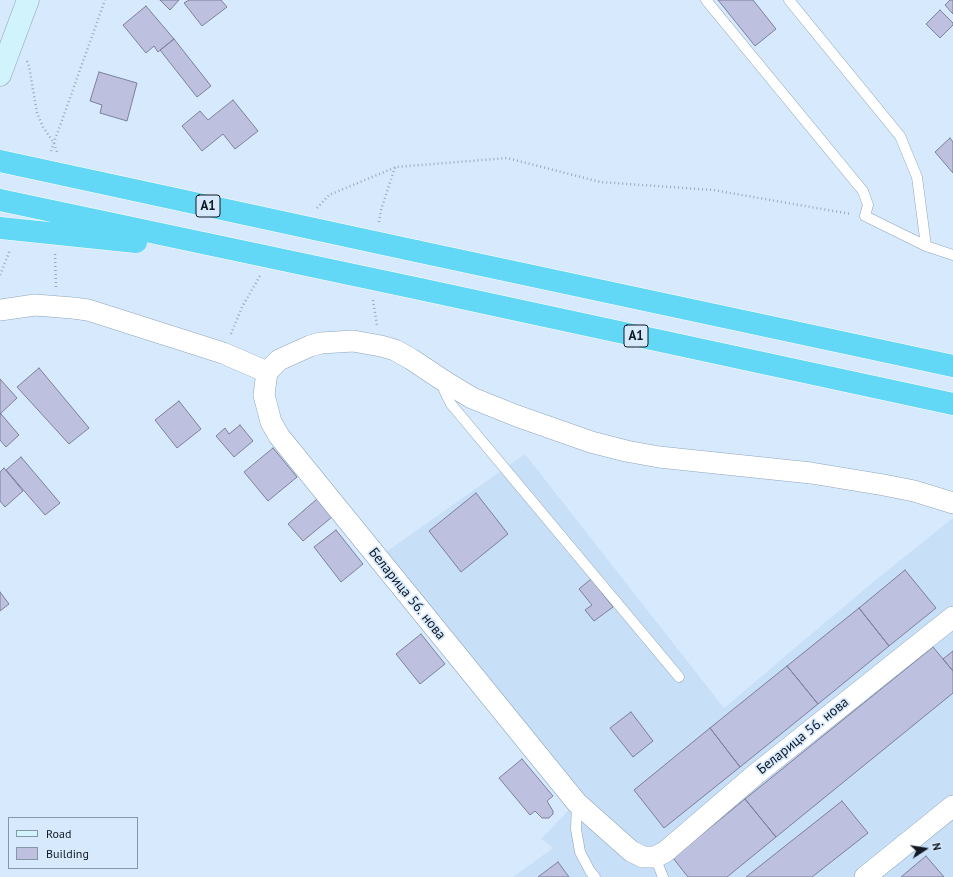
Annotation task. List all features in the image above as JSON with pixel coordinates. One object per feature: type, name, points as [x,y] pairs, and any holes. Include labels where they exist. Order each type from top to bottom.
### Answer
[{"type":"highway","name":"A1","points":[[0,161],[953,366]]},
{"type":"highway","name":"A1","points":[[0,200],[264,266],[308,266],[953,404]]},
{"type":"highway","points":[[6,236],[264,266]]},
{"type":"main road","points":[[0,76],[28,0]]},
{"type":"street","points":[[0,310],[35,305],[88,310],[223,353],[267,372],[278,360],[310,346],[321,343],[353,341],[381,346],[395,350],[411,359],[472,398],[591,442],[626,451],[682,460],[811,473],[884,485],[914,491],[953,502]]},
{"type":"street","name":"Беларица 56. нова","points":[[267,372],[264,395],[271,422],[279,436],[577,804],[631,851],[643,857],[655,857],[665,852],[756,774],[953,617]]},
{"type":"street","points":[[865,877],[953,806]]},
{"type":"lane","points":[[706,0],[863,191],[868,205],[865,216],[926,246],[953,255]]},
{"type":"lane","points":[[789,0],[900,136],[917,177],[926,246]]},
{"type":"lane","points":[[444,381],[444,390],[451,404],[679,678]]},
{"type":"lane","points":[[577,804],[576,822],[580,852],[590,871],[595,877]]},
{"type":"lane","points":[[655,857],[663,877]]},
{"type":"path","points":[[49,156],[105,0]]},
{"type":"path","points":[[329,195],[396,167],[507,158],[600,182],[713,190],[865,216]]},
{"type":"path","points":[[0,275],[6,236]]},
{"type":"path","points":[[223,353],[242,307],[264,266]]},
{"type":"shaded area","points":[[525,454],[724,708],[873,582],[953,518],[953,877],[513,877],[553,848],[541,839],[583,795],[386,552]]},
{"type":"building","points":[[160,0],[179,0],[170,10]]},
{"type":"building","points":[[189,0],[221,0],[227,7],[202,26],[184,3]]},
{"type":"building","points":[[718,0],[753,0],[776,29],[755,46]]},
{"type":"building","points":[[950,0],[953,0],[953,14],[945,5]]},
{"type":"building","points":[[146,6],[174,39],[158,52],[154,46],[146,53],[123,25]]},
{"type":"building","points":[[940,10],[953,23],[953,25],[940,38],[926,24]]},
{"type":"building","points":[[174,39],[211,86],[197,97],[160,50]]},
{"type":"building","points":[[99,72],[137,83],[127,121],[100,113],[102,105],[90,101]]},
{"type":"building","points":[[233,100],[258,131],[235,149],[223,134],[202,151],[182,126],[200,111],[208,120]]},
{"type":"building","points":[[950,138],[953,142],[953,173],[935,152]]},
{"type":"building","points":[[39,368],[89,428],[69,444],[17,387]]},
{"type":"building","points":[[0,379],[17,398],[0,414]]},
{"type":"building","points":[[179,401],[201,429],[177,448],[155,420]]},
{"type":"building","points":[[1,414],[19,435],[6,447],[0,440]]},
{"type":"building","points":[[240,425],[253,441],[234,457],[216,436],[225,428],[229,434]]},
{"type":"building","points":[[273,448],[297,477],[268,501],[244,472]]},
{"type":"building","points":[[21,457],[60,503],[45,515],[6,470]]},
{"type":"building","points":[[4,468],[23,491],[5,507],[0,501],[0,472]]},
{"type":"building","points":[[476,493],[508,534],[461,572],[429,531]]},
{"type":"building","points":[[317,499],[332,517],[303,541],[288,524]]},
{"type":"building","points":[[336,530],[363,564],[341,582],[314,547]]},
{"type":"building","points":[[905,570],[936,608],[889,646],[859,608]]},
{"type":"building","points":[[591,579],[613,607],[594,621],[585,610],[592,605],[579,589]]},
{"type":"building","points":[[0,592],[9,604],[0,611]]},
{"type":"building","points":[[859,608],[889,646],[818,704],[787,666]]},
{"type":"building","points":[[421,634],[445,664],[420,684],[396,654]]},
{"type":"building","points":[[933,647],[953,671],[953,693],[776,837],[745,799]]},
{"type":"building","points":[[953,651],[953,671],[943,659]]},
{"type":"building","points":[[787,666],[818,704],[740,767],[710,728]]},
{"type":"building","points":[[631,712],[653,741],[633,757],[610,728]]},
{"type":"building","points":[[710,728],[740,767],[664,828],[634,790]]},
{"type":"building","points":[[522,759],[553,796],[547,801],[553,811],[553,814],[549,818],[542,818],[535,811],[530,815],[499,778]]},
{"type":"building","points":[[745,799],[776,837],[727,877],[688,877],[673,858]]},
{"type":"building","points":[[842,801],[868,833],[812,877],[746,877]]},
{"type":"building","points":[[926,856],[944,877],[901,877]]},
{"type":"building","points":[[558,862],[569,877],[538,877]]}]
